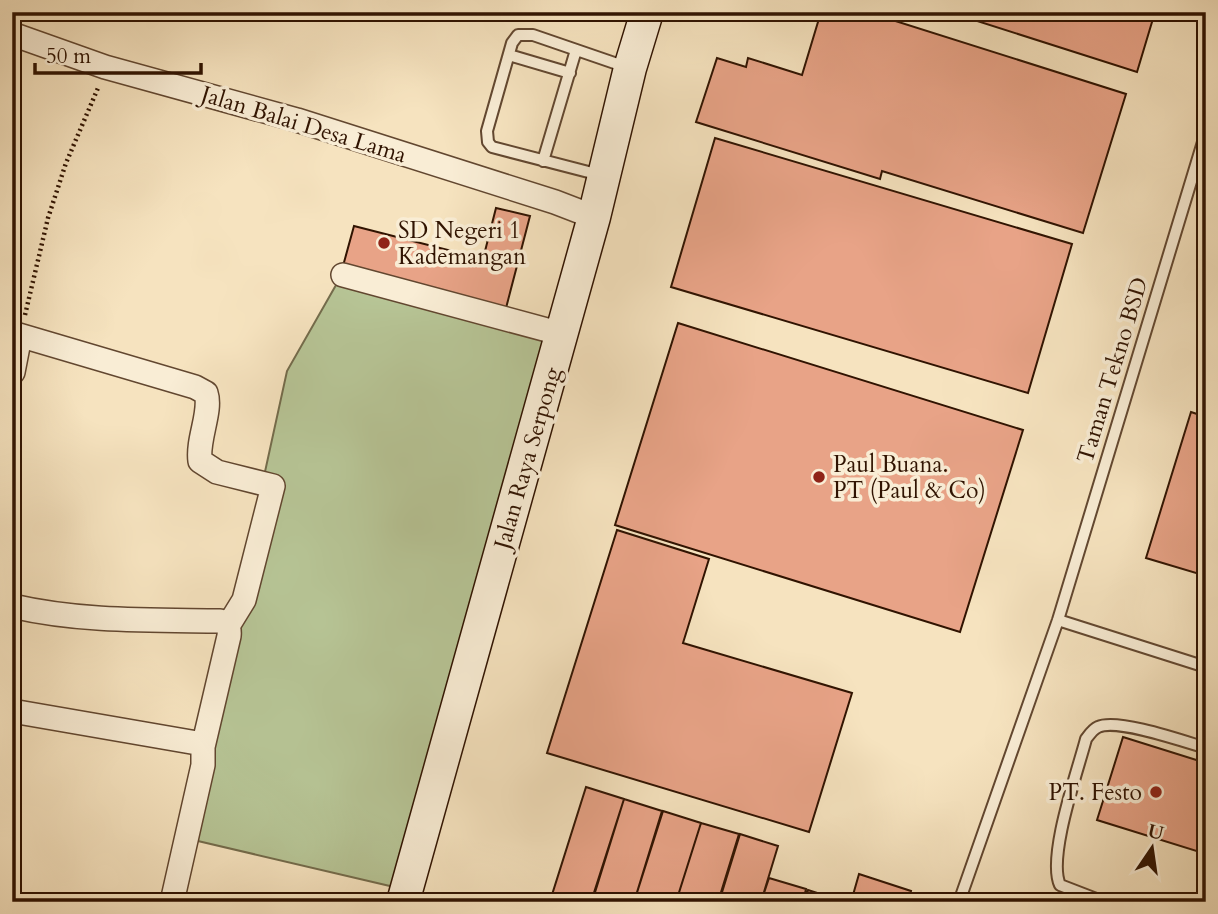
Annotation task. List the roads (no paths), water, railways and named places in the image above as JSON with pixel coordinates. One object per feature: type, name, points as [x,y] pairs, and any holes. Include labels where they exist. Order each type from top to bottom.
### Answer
[{"type":"main road","name":"Jalan Raya Serpong","points":[[402,902],[562,334],[630,68],[647,12]]},
{"type":"street","name":"Jalan Balai Desa Lama","points":[[12,34],[105,67],[297,121],[555,202],[594,217]]},
{"type":"street","points":[[343,275],[562,334]]},
{"type":"street","points":[[13,372],[16,334],[201,389],[206,393],[208,401],[200,438],[200,461],[217,472],[273,486],[244,600],[228,626],[229,635],[172,902]]},
{"type":"street","points":[[12,606],[48,614],[100,620],[220,621],[228,626]]},
{"type":"street","points":[[12,711],[197,743],[203,747]]},
{"type":"lane","points":[[603,176],[492,147],[488,142],[487,131],[515,37],[522,33],[630,68]]},
{"type":"lane","points":[[543,161],[576,50]]},
{"type":"lane","points":[[509,55],[570,73]]},
{"type":"lane","name":"Taman Tekno BSD","points":[[959,902],[1058,620],[1206,132]]},
{"type":"lane","points":[[1058,620],[1206,667]]},
{"type":"lane","points":[[1104,902],[1060,885],[1056,876],[1057,851],[1086,739],[1096,727],[1127,726],[1206,748]]},
{"type":"place","name":"SD Negeri 1 Kademangan","points":[[384,243]]},
{"type":"place","name":"Paul Buana. PT (Paul & Co)","points":[[819,477]]},
{"type":"place","name":"PT. Festo","points":[[1156,792]]}]
